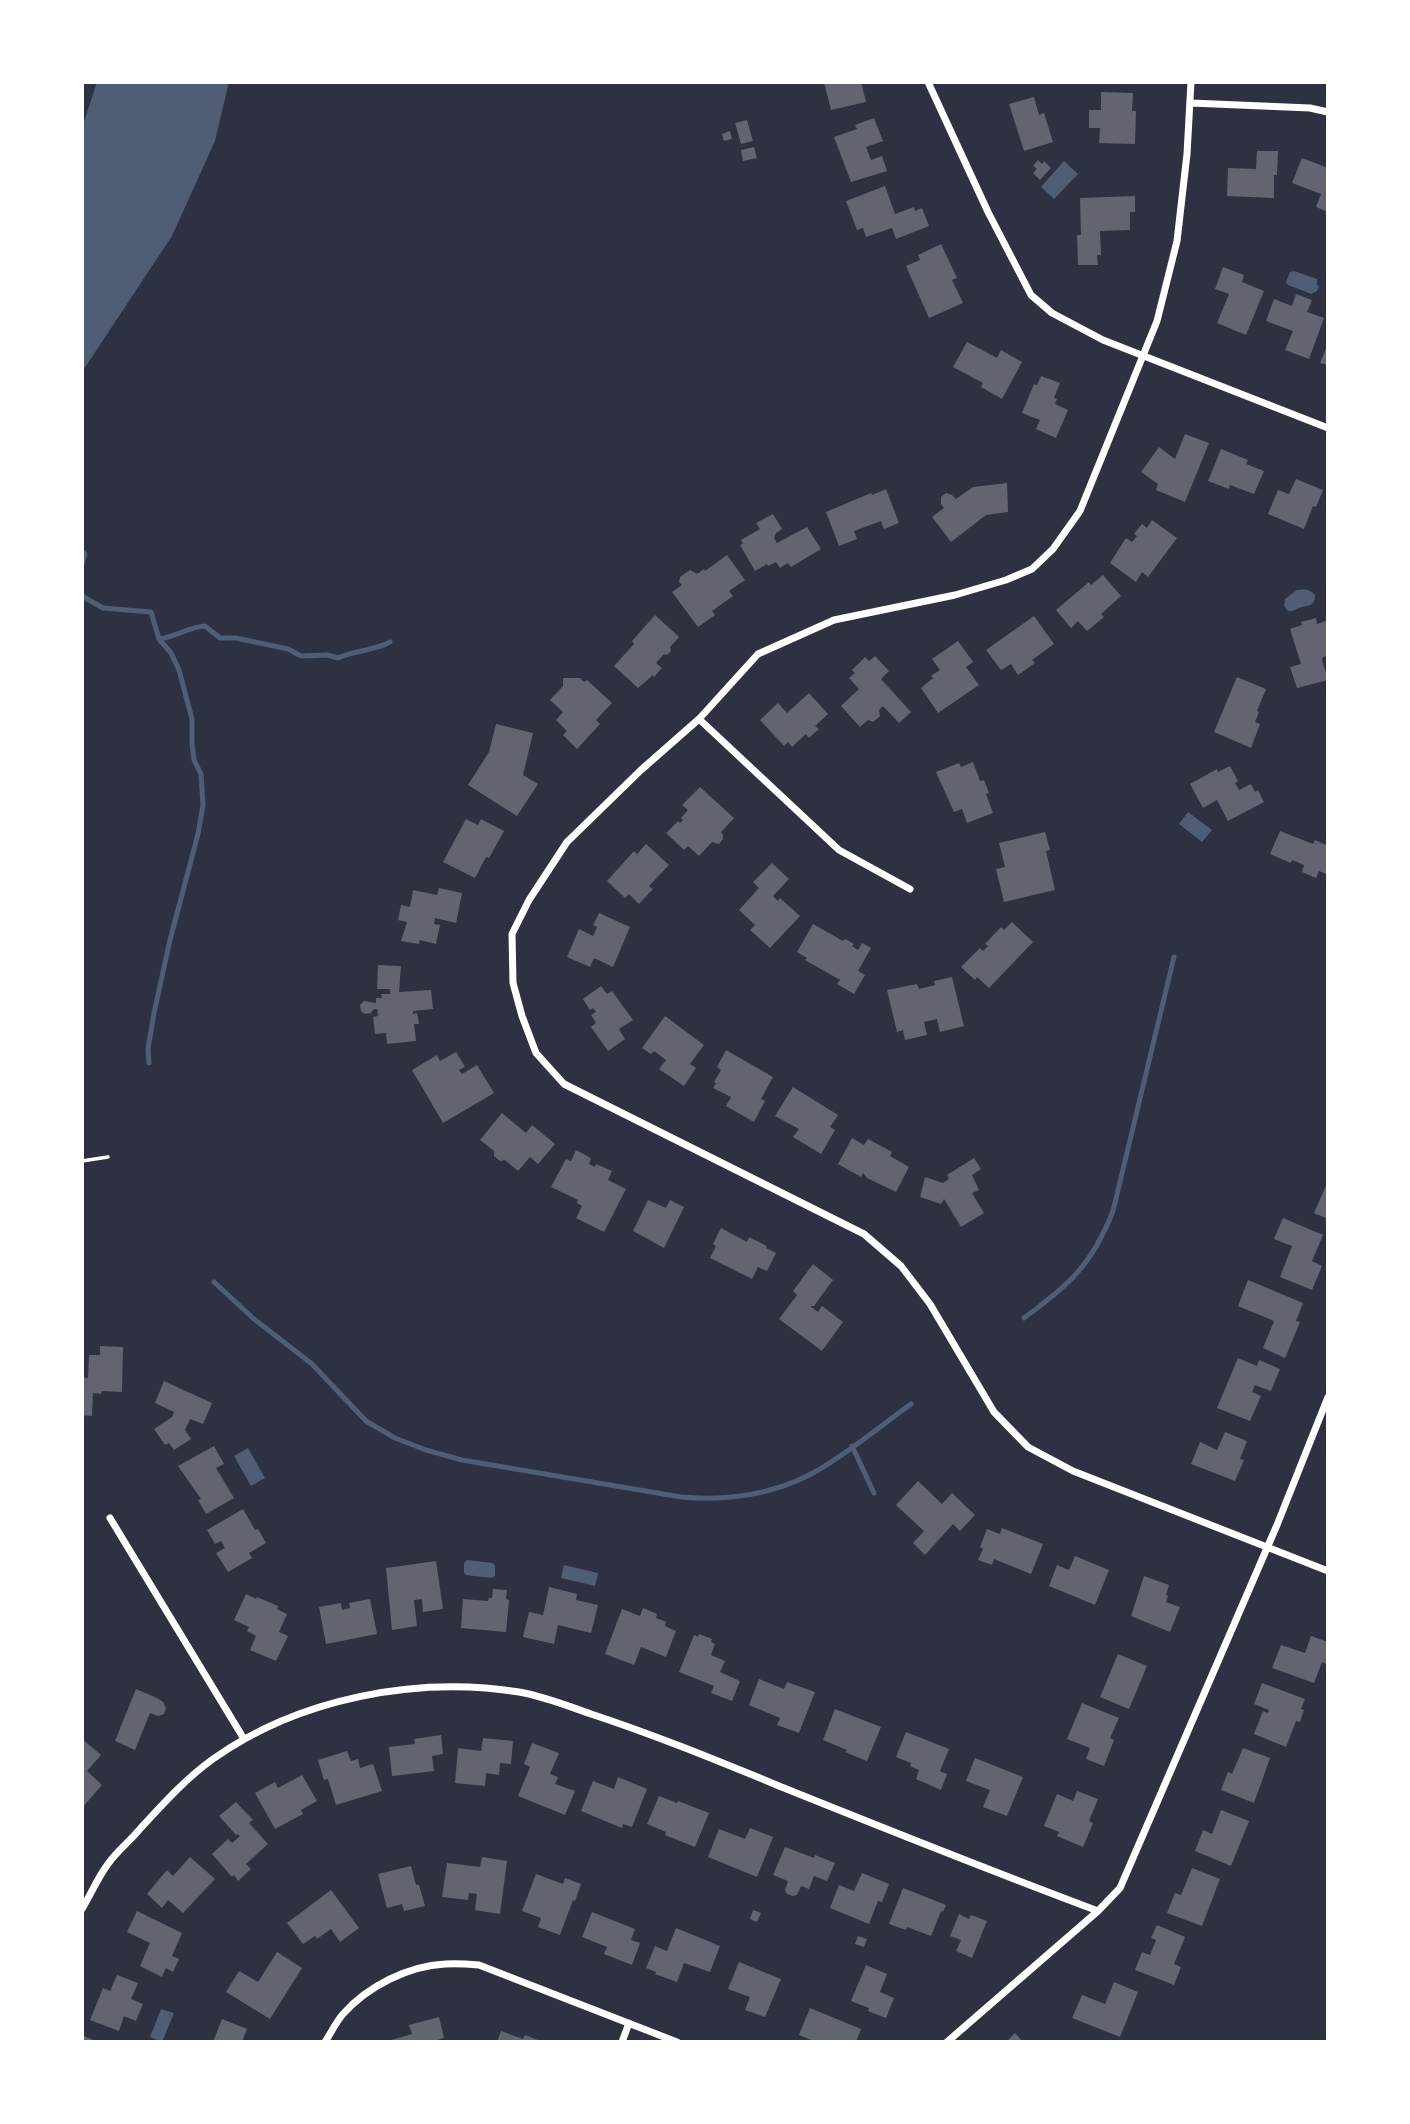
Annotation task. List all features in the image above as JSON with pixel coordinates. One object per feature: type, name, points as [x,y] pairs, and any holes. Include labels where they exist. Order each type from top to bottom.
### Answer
[{"type":"street","points":[[928,82],[988,212],[1031,295],[1052,313],[1103,340],[1328,428]]},
{"type":"street","points":[[1191,82],[1177,242],[1157,321],[1080,512],[1053,549],[1032,569],[1006,580],[955,595],[834,620],[758,654],[699,719],[641,770],[567,842],[529,900],[512,934],[513,984],[536,1053],[564,1084],[864,1234],[901,1266],[930,1304],[994,1412],[1028,1447],[1073,1471],[1328,1571]]},
{"type":"street","points":[[1191,103],[1310,108],[1328,112]]},
{"type":"street","points":[[699,719],[839,850],[911,889]]},
{"type":"street","points":[[947,2042],[1098,1911],[1120,1888],[1267,1547],[1328,1397]]},
{"type":"street","points":[[110,1518],[244,1739]]},
{"type":"street","points":[[82,1909],[108,1863],[157,1810],[186,1781],[244,1739],[314,1709],[383,1693],[425,1688],[471,1687],[522,1693],[619,1723],[1098,1911]]},
{"type":"street","points":[[325,2042],[343,2014],[362,1996],[388,1980],[418,1968],[445,1964],[479,1965],[677,2042]]},
{"type":"street","points":[[622,2042],[629,2023]]},
{"type":"path","points":[[82,1161],[108,1157]]},
{"type":"water","points":[[97,82],[229,82],[215,141],[172,236],[82,372],[82,128]]},
{"type":"water","points":[[1064,161],[1078,174],[1054,199],[1041,187]]},
{"type":"water","points":[[1290,272],[1317,279],[1317,291],[1311,294],[1288,285],[1286,282]]},
{"type":"water","points":[[1297,590],[1311,592],[1315,595],[1314,601],[1310,605],[1288,611],[1284,606],[1285,599]]},
{"type":"water","points":[[1188,812],[1212,830],[1202,842],[1179,824]]},
{"type":"water","points":[[248,1448],[265,1478],[251,1486],[234,1456]]},
{"type":"water","points":[[467,1560],[493,1563],[495,1576],[492,1578],[466,1575],[464,1563]]},
{"type":"water","points":[[564,1565],[598,1573],[595,1586],[561,1578]]},
{"type":"water","points":[[161,2009],[174,2013],[162,2042],[150,2037]]},
{"type":"building","points":[[824,82],[861,82],[866,102],[831,110]]},
{"type":"building","points":[[1101,92],[1133,93],[1132,111],[1136,111],[1135,144],[1099,143],[1100,128],[1089,128],[1089,110],[1101,110]]},
{"type":"building","points":[[1034,97],[1039,115],[1044,113],[1053,142],[1024,151],[1009,104]]},
{"type":"building","points":[[874,118],[883,141],[866,147],[871,160],[882,156],[887,171],[851,182],[834,137],[857,129],[855,125]]},
{"type":"building","points":[[747,120],[753,141],[741,144],[735,123]]},
{"type":"building","points":[[730,131],[732,139],[724,141],[722,134]]},
{"type":"building","points":[[754,147],[757,158],[743,161],[741,150]]},
{"type":"building","points":[[1257,151],[1278,151],[1274,198],[1227,196],[1228,168],[1256,169]]},
{"type":"building","points":[[1302,158],[1328,168],[1328,212],[1316,207],[1321,194],[1292,183]]},
{"type":"building","points":[[1038,160],[1042,164],[1044,161],[1051,168],[1040,180],[1033,173],[1037,169],[1033,166]]},
{"type":"building","points":[[885,186],[895,214],[914,207],[915,211],[922,208],[929,226],[896,239],[892,228],[866,237],[863,228],[857,230],[846,201]]},
{"type":"building","points":[[1135,196],[1135,212],[1130,212],[1130,230],[1100,231],[1101,255],[1097,255],[1098,265],[1078,265],[1077,235],[1081,235],[1080,198]]},
{"type":"building","points":[[941,244],[957,278],[952,280],[963,303],[929,318],[906,266],[920,260],[918,255]]},
{"type":"building","points":[[1223,267],[1244,275],[1242,282],[1264,291],[1246,335],[1217,323],[1229,294],[1215,289]]},
{"type":"building","points":[[1296,294],[1312,300],[1307,312],[1324,318],[1309,359],[1285,350],[1293,331],[1266,321],[1274,299],[1292,306]]},
{"type":"building","points":[[967,342],[997,358],[1001,350],[1022,362],[1002,399],[981,387],[983,383],[953,367]]},
{"type":"building","points":[[1328,344],[1328,365],[1320,363]]},
{"type":"building","points":[[1041,376],[1060,383],[1054,398],[1057,399],[1055,404],[1068,410],[1056,438],[1036,429],[1040,420],[1022,413],[1034,384],[1037,385]]},
{"type":"building","points":[[1185,434],[1209,443],[1185,502],[1156,490],[1158,484],[1141,472],[1159,447],[1175,459]]},
{"type":"building","points":[[1221,449],[1248,460],[1246,464],[1264,471],[1254,494],[1230,485],[1229,489],[1208,481]]},
{"type":"building","points":[[1296,479],[1323,490],[1304,529],[1268,514],[1278,490],[1289,494]]},
{"type":"building","points":[[1007,483],[1008,512],[986,515],[951,542],[932,517],[944,508],[941,497],[946,493],[956,499],[973,487]]},
{"type":"building","points":[[886,489],[899,523],[884,529],[881,521],[854,531],[857,539],[839,546],[826,512]]},
{"type":"building","points":[[773,514],[782,529],[774,538],[777,543],[807,527],[821,549],[791,567],[788,563],[780,568],[776,562],[755,571],[740,545],[743,543],[741,540],[760,529],[756,523]]},
{"type":"building","points":[[1152,520],[1177,538],[1148,577],[1142,572],[1136,582],[1110,563],[1126,538],[1132,542],[1137,536],[1134,534],[1142,524],[1147,528]]},
{"type":"building","points":[[727,555],[745,580],[729,591],[733,596],[712,611],[715,615],[698,627],[672,592],[682,585],[679,582],[680,577],[690,570],[697,574],[704,569],[705,571]]},
{"type":"building","points":[[1103,575],[1121,596],[1101,614],[1104,617],[1087,631],[1078,621],[1071,628],[1056,610],[1089,582],[1091,585]]},
{"type":"building","points":[[655,615],[679,637],[670,647],[671,651],[656,663],[662,668],[638,688],[614,666]]},
{"type":"building","points":[[1034,616],[1054,644],[1032,660],[1035,663],[1018,675],[1011,664],[1001,670],[986,650]]},
{"type":"building","points":[[1316,618],[1317,624],[1328,620],[1328,656],[1322,660],[1328,680],[1297,688],[1290,667],[1301,664],[1290,629],[1302,625],[1301,622]]},
{"type":"building","points":[[958,641],[973,662],[966,667],[979,685],[938,713],[921,688],[934,679],[931,676],[940,670],[932,659]]},
{"type":"building","points":[[875,656],[889,671],[881,679],[911,712],[899,723],[883,706],[879,710],[880,716],[873,722],[868,720],[860,727],[841,706],[859,689],[849,678],[855,673],[852,670],[865,657],[869,661]]},
{"type":"building","points":[[1237,677],[1266,689],[1257,711],[1259,712],[1255,722],[1260,724],[1251,748],[1214,732]]},
{"type":"building","points":[[563,678],[580,678],[584,682],[587,680],[612,703],[596,720],[600,724],[577,749],[563,735],[567,731],[556,720],[563,712],[550,700],[563,686]]},
{"type":"building","points":[[809,693],[828,714],[815,726],[819,729],[809,738],[806,734],[792,747],[788,742],[784,746],[760,720],[778,703],[787,713]]},
{"type":"building","points":[[496,724],[533,733],[523,775],[538,784],[517,816],[468,785],[489,752]]},
{"type":"building","points":[[973,762],[980,781],[984,780],[993,813],[967,823],[962,809],[954,812],[936,772],[959,763],[961,767]]},
{"type":"building","points":[[1230,766],[1238,781],[1235,783],[1239,790],[1251,784],[1255,792],[1258,790],[1264,802],[1228,821],[1217,800],[1203,808],[1190,784],[1217,769],[1218,772]]},
{"type":"building","points":[[700,787],[734,818],[721,832],[723,839],[719,844],[712,842],[699,856],[688,846],[684,850],[666,833],[678,821],[680,823],[683,820],[681,818],[688,810],[682,805]]},
{"type":"building","points":[[466,819],[478,825],[481,819],[504,831],[475,878],[443,862]]},
{"type":"building","points":[[1280,831],[1313,844],[1315,840],[1328,846],[1328,875],[1319,871],[1316,878],[1302,872],[1304,865],[1270,854]]},
{"type":"building","points":[[1045,832],[1050,850],[1046,851],[1055,890],[1004,902],[996,869],[1005,867],[999,843]]},
{"type":"building","points":[[646,844],[669,865],[649,886],[653,889],[639,904],[629,894],[625,898],[607,881],[634,851],[637,854]]},
{"type":"building","points":[[772,863],[789,879],[773,896],[778,901],[780,898],[800,916],[770,948],[750,930],[755,925],[739,910],[759,888],[753,882]]},
{"type":"building","points":[[439,888],[462,893],[456,923],[435,918],[434,924],[440,925],[436,944],[420,940],[419,944],[401,941],[407,922],[398,920],[401,905],[410,907],[413,890],[437,895]]},
{"type":"building","points":[[599,913],[630,927],[613,967],[594,958],[590,967],[567,957],[579,929],[593,936],[597,927],[593,925]]},
{"type":"building","points":[[1012,922],[1033,942],[989,988],[961,967],[980,948],[983,951],[988,946],[985,944],[1001,927],[1004,930]]},
{"type":"building","points":[[813,924],[843,941],[845,939],[854,944],[852,946],[858,950],[862,943],[871,948],[858,971],[865,975],[854,994],[837,984],[840,980],[805,960],[807,958],[797,952]]},
{"type":"building","points":[[378,965],[401,966],[399,992],[431,990],[433,1009],[413,1011],[413,1014],[417,1013],[419,1024],[414,1024],[416,1041],[387,1044],[386,1033],[375,1034],[373,1017],[378,1016],[377,1009],[365,1014],[361,1011],[360,1005],[364,1001],[376,1003],[376,998],[382,998],[381,994],[390,994],[390,989],[377,989]]},
{"type":"building","points":[[952,977],[964,1026],[940,1032],[937,1019],[924,1022],[927,1035],[905,1040],[903,1030],[897,1032],[887,990],[917,984],[919,989],[935,985],[934,981]]},
{"type":"building","points":[[601,986],[607,994],[612,991],[633,1020],[619,1029],[625,1039],[608,1051],[591,1027],[596,1023],[591,1015],[596,1012],[593,1008],[590,1010],[583,999]]},
{"type":"building","points":[[665,1016],[704,1045],[690,1064],[696,1068],[684,1086],[659,1069],[666,1060],[654,1051],[651,1054],[642,1048]]},
{"type":"building","points":[[726,1050],[773,1077],[761,1099],[765,1101],[754,1122],[726,1106],[731,1097],[713,1088],[721,1070],[717,1067]]},
{"type":"building","points":[[456,1052],[465,1067],[459,1070],[462,1074],[477,1065],[494,1093],[443,1123],[412,1070],[437,1055],[440,1061]]},
{"type":"building","points":[[793,1087],[838,1115],[830,1127],[835,1130],[821,1154],[793,1137],[799,1129],[775,1116]]},
{"type":"building","points":[[502,1113],[526,1133],[532,1125],[555,1144],[538,1164],[530,1157],[518,1171],[505,1160],[500,1161],[494,1156],[494,1151],[480,1140]]},
{"type":"building","points":[[852,1138],[864,1145],[868,1139],[892,1152],[890,1156],[909,1167],[896,1192],[867,1178],[863,1173],[861,1177],[838,1164]]},
{"type":"building","points":[[576,1150],[591,1158],[589,1164],[612,1171],[608,1180],[626,1189],[604,1232],[576,1218],[582,1206],[577,1203],[578,1200],[551,1187],[566,1159],[571,1161]]},
{"type":"building","points":[[974,1158],[981,1169],[972,1175],[979,1190],[972,1193],[984,1213],[961,1227],[944,1199],[941,1204],[920,1197],[925,1177],[943,1183],[949,1179],[947,1175]]},
{"type":"building","points":[[1328,1181],[1328,1219],[1314,1213]]},
{"type":"building","points":[[648,1200],[666,1208],[670,1200],[684,1207],[664,1248],[633,1231]]},
{"type":"building","points":[[1283,1218],[1323,1235],[1312,1261],[1322,1266],[1312,1290],[1280,1277],[1292,1246],[1274,1239]]},
{"type":"building","points":[[721,1228],[747,1242],[749,1237],[776,1253],[767,1271],[758,1267],[752,1279],[710,1258]]},
{"type":"building","points":[[813,1264],[833,1280],[814,1306],[810,1306],[818,1312],[822,1306],[843,1322],[822,1351],[779,1319],[797,1295],[793,1291]]},
{"type":"building","points":[[1248,1280],[1303,1303],[1296,1321],[1300,1322],[1285,1358],[1263,1348],[1274,1321],[1238,1306]]},
{"type":"building","points":[[100,1346],[123,1347],[122,1392],[93,1393],[92,1416],[82,1415],[82,1377],[88,1378],[89,1355],[100,1355]]},
{"type":"building","points":[[1238,1358],[1257,1366],[1259,1360],[1280,1369],[1271,1391],[1255,1385],[1252,1392],[1261,1396],[1250,1421],[1217,1408]]},
{"type":"building","points":[[164,1381],[212,1403],[203,1424],[190,1419],[185,1430],[191,1439],[174,1450],[169,1443],[165,1445],[154,1429],[172,1417],[174,1412],[155,1403]]},
{"type":"building","points":[[1225,1432],[1247,1441],[1240,1459],[1244,1460],[1235,1481],[1191,1464],[1200,1442],[1217,1450]]},
{"type":"building","points":[[214,1446],[224,1464],[216,1468],[234,1498],[206,1514],[198,1500],[201,1499],[178,1466]]},
{"type":"building","points":[[918,1481],[942,1504],[952,1493],[975,1515],[960,1531],[953,1524],[925,1555],[913,1543],[924,1531],[896,1505]]},
{"type":"building","points":[[243,1509],[266,1543],[249,1553],[252,1558],[228,1572],[216,1553],[225,1548],[221,1541],[215,1544],[207,1530]]},
{"type":"building","points":[[1002,1528],[1043,1544],[1031,1574],[994,1559],[992,1565],[978,1560],[987,1529],[1000,1534]]},
{"type":"building","points":[[1075,1556],[1109,1570],[1095,1605],[1049,1586],[1057,1565],[1069,1570]]},
{"type":"building","points":[[436,1561],[443,1609],[423,1612],[422,1599],[414,1600],[417,1626],[392,1630],[386,1568]]},
{"type":"building","points":[[1144,1576],[1169,1585],[1166,1602],[1180,1607],[1170,1632],[1131,1616]]},
{"type":"building","points":[[549,1587],[577,1594],[576,1600],[598,1605],[591,1633],[558,1625],[554,1644],[523,1637],[529,1612],[543,1615]]},
{"type":"building","points":[[493,1589],[507,1590],[506,1599],[509,1600],[506,1632],[461,1628],[463,1599],[488,1601],[492,1598]]},
{"type":"building","points":[[246,1594],[278,1606],[277,1609],[287,1614],[279,1632],[288,1636],[276,1661],[250,1650],[256,1636],[247,1631],[249,1627],[234,1620]]},
{"type":"building","points":[[370,1599],[377,1634],[326,1644],[319,1607],[341,1603],[342,1610],[350,1608],[349,1603]]},
{"type":"building","points":[[643,1608],[657,1614],[656,1618],[676,1631],[666,1657],[641,1647],[634,1665],[605,1654],[622,1609],[640,1616]]},
{"type":"building","points":[[699,1634],[712,1639],[711,1642],[715,1644],[711,1655],[725,1661],[720,1672],[740,1681],[732,1701],[711,1693],[714,1686],[679,1672],[694,1635],[698,1637]]},
{"type":"building","points":[[1311,1636],[1328,1642],[1328,1665],[1322,1662],[1314,1683],[1272,1668],[1281,1645],[1305,1653]]},
{"type":"building","points":[[1118,1654],[1147,1666],[1129,1709],[1100,1697]]},
{"type":"building","points":[[759,1679],[784,1689],[787,1682],[815,1692],[799,1733],[777,1725],[780,1718],[749,1705]]},
{"type":"building","points":[[1262,1683],[1305,1699],[1300,1722],[1296,1721],[1286,1747],[1254,1734],[1263,1711],[1268,1713],[1269,1710],[1254,1704]]},
{"type":"building","points":[[136,1689],[157,1698],[166,1708],[164,1714],[158,1716],[150,1713],[135,1750],[115,1741]]},
{"type":"building","points":[[1082,1703],[1119,1718],[1110,1738],[1114,1740],[1104,1766],[1086,1759],[1090,1748],[1067,1739]]},
{"type":"building","points":[[835,1709],[881,1727],[867,1761],[823,1740]]},
{"type":"building","points":[[906,1732],[949,1749],[940,1771],[947,1774],[941,1790],[916,1779],[919,1770],[910,1766],[911,1763],[896,1757]]},
{"type":"building","points":[[441,1735],[443,1754],[432,1756],[434,1771],[392,1776],[389,1747],[415,1744],[414,1739]]},
{"type":"building","points":[[483,1738],[513,1741],[511,1764],[500,1763],[499,1775],[486,1773],[485,1786],[455,1783],[458,1748],[481,1751]]},
{"type":"building","points":[[82,1739],[101,1755],[87,1771],[102,1785],[82,1808]]},
{"type":"building","points":[[532,1743],[559,1753],[550,1774],[558,1777],[555,1784],[575,1791],[565,1815],[518,1796],[530,1767],[524,1764]]},
{"type":"building","points":[[1243,1748],[1270,1758],[1254,1803],[1221,1790],[1228,1772],[1232,1774]]},
{"type":"building","points":[[347,1751],[351,1761],[358,1759],[360,1768],[373,1764],[382,1791],[336,1805],[328,1779],[324,1780],[318,1760]]},
{"type":"building","points":[[975,1758],[1023,1777],[1007,1816],[983,1807],[990,1790],[966,1781]]},
{"type":"building","points":[[302,1775],[317,1801],[301,1810],[303,1814],[275,1829],[255,1793],[275,1782],[278,1788]]},
{"type":"building","points":[[618,1777],[647,1789],[632,1827],[623,1824],[622,1828],[581,1811],[593,1781],[614,1789]]},
{"type":"building","points":[[1077,1791],[1098,1799],[1089,1821],[1093,1823],[1083,1847],[1057,1836],[1059,1832],[1044,1826],[1057,1794],[1073,1801]]},
{"type":"building","points":[[659,1796],[709,1813],[695,1847],[665,1835],[666,1832],[647,1824]]},
{"type":"building","points":[[236,1802],[253,1820],[249,1823],[268,1844],[246,1864],[251,1869],[238,1881],[212,1854],[228,1839],[232,1843],[240,1836],[219,1816]]},
{"type":"building","points":[[1221,1810],[1249,1821],[1231,1866],[1195,1851],[1203,1830],[1212,1834]]},
{"type":"building","points":[[750,1828],[773,1837],[757,1877],[708,1857],[719,1829],[745,1839]]},
{"type":"building","points":[[785,1847],[835,1863],[827,1881],[814,1876],[809,1889],[801,1886],[797,1895],[787,1894],[785,1890],[788,1881],[773,1875]]},
{"type":"building","points":[[190,1857],[215,1879],[183,1913],[168,1900],[162,1908],[147,1894],[167,1870],[173,1876]]},
{"type":"building","points":[[482,1857],[507,1861],[500,1914],[475,1910],[477,1894],[469,1893],[468,1900],[442,1897],[447,1863],[480,1867]]},
{"type":"building","points":[[411,1866],[425,1906],[404,1911],[402,1904],[387,1908],[378,1874]]},
{"type":"building","points":[[1192,1868],[1220,1879],[1202,1926],[1167,1913],[1175,1893],[1181,1895]]},
{"type":"building","points":[[862,1873],[889,1884],[882,1902],[878,1901],[869,1924],[830,1908],[839,1885],[854,1891]]},
{"type":"building","points":[[536,1874],[563,1884],[565,1878],[581,1884],[560,1935],[538,1927],[541,1918],[522,1911]]},
{"type":"building","points":[[903,1888],[946,1905],[931,1936],[889,1924]]},
{"type":"building","points":[[331,1890],[359,1928],[340,1942],[331,1929],[317,1939],[315,1936],[303,1944],[287,1923]]},
{"type":"building","points":[[753,1910],[761,1913],[757,1922],[750,1919]]},
{"type":"building","points":[[137,1911],[182,1933],[172,1956],[179,1959],[173,1972],[166,1968],[162,1977],[140,1966],[150,1943],[127,1932]]},
{"type":"building","points":[[592,1912],[635,1929],[631,1940],[640,1943],[632,1965],[604,1954],[607,1947],[582,1937]]},
{"type":"building","points":[[959,1914],[969,1919],[971,1915],[987,1921],[972,1958],[956,1951],[961,1940],[950,1936]]},
{"type":"building","points":[[1157,1925],[1185,1937],[1174,1964],[1181,1967],[1174,1985],[1135,1970],[1142,1952],[1150,1955],[1156,1940],[1151,1938]]},
{"type":"building","points":[[676,1928],[720,1946],[710,1972],[684,1963],[677,1982],[646,1968],[655,1946],[667,1951]]},
{"type":"building","points":[[858,1936],[867,1939],[864,1947],[855,1944]]},
{"type":"building","points":[[277,1952],[302,1968],[270,2019],[226,1992],[239,1971],[258,1982]]},
{"type":"building","points":[[739,1962],[781,1979],[765,2017],[745,2010],[750,1997],[728,1989]]},
{"type":"building","points":[[866,1965],[887,1974],[880,1992],[894,1998],[886,2018],[851,2001]]},
{"type":"building","points":[[117,1975],[138,1983],[131,1999],[143,2004],[136,2021],[124,2016],[119,2031],[90,2020],[103,1988],[110,1991]]},
{"type":"building","points":[[1114,1982],[1138,1992],[1120,2037],[1072,2018],[1082,1995],[1105,2004]]},
{"type":"building","points":[[810,2008],[861,2029],[856,2042],[816,2042],[799,2035]]},
{"type":"building","points":[[439,2017],[444,2038],[430,2042],[384,2042],[412,2034],[409,2025]]},
{"type":"building","points":[[222,2019],[247,2029],[242,2042],[213,2042]]},
{"type":"building","points":[[501,2031],[523,2039],[525,2035],[543,2042],[497,2042]]},
{"type":"building","points":[[1015,2033],[1023,2042],[1006,2042]]},
{"type":"building","points":[[84,2036],[98,2042],[82,2042]]},
{"type":"waterway","points":[[82,551],[85,554],[82,564]]},
{"type":"waterway","points":[[82,596],[103,608],[151,612],[159,639],[171,653],[179,670],[192,719],[194,760],[201,774],[203,805],[198,834],[154,1013],[148,1049],[149,1063]]},
{"type":"waterway","points":[[159,639],[205,626],[220,638],[236,638],[288,649],[301,656],[327,655],[338,658],[390,642]]},
{"type":"waterway","points":[[1024,1318],[1078,1272],[1097,1246],[1113,1211],[1174,957]]},
{"type":"waterway","points":[[214,1282],[254,1319],[312,1364],[366,1421],[395,1438],[462,1460],[681,1497],[732,1497],[798,1481],[851,1449],[911,1404]]},
{"type":"waterway","points":[[852,1446],[874,1493]]}]
